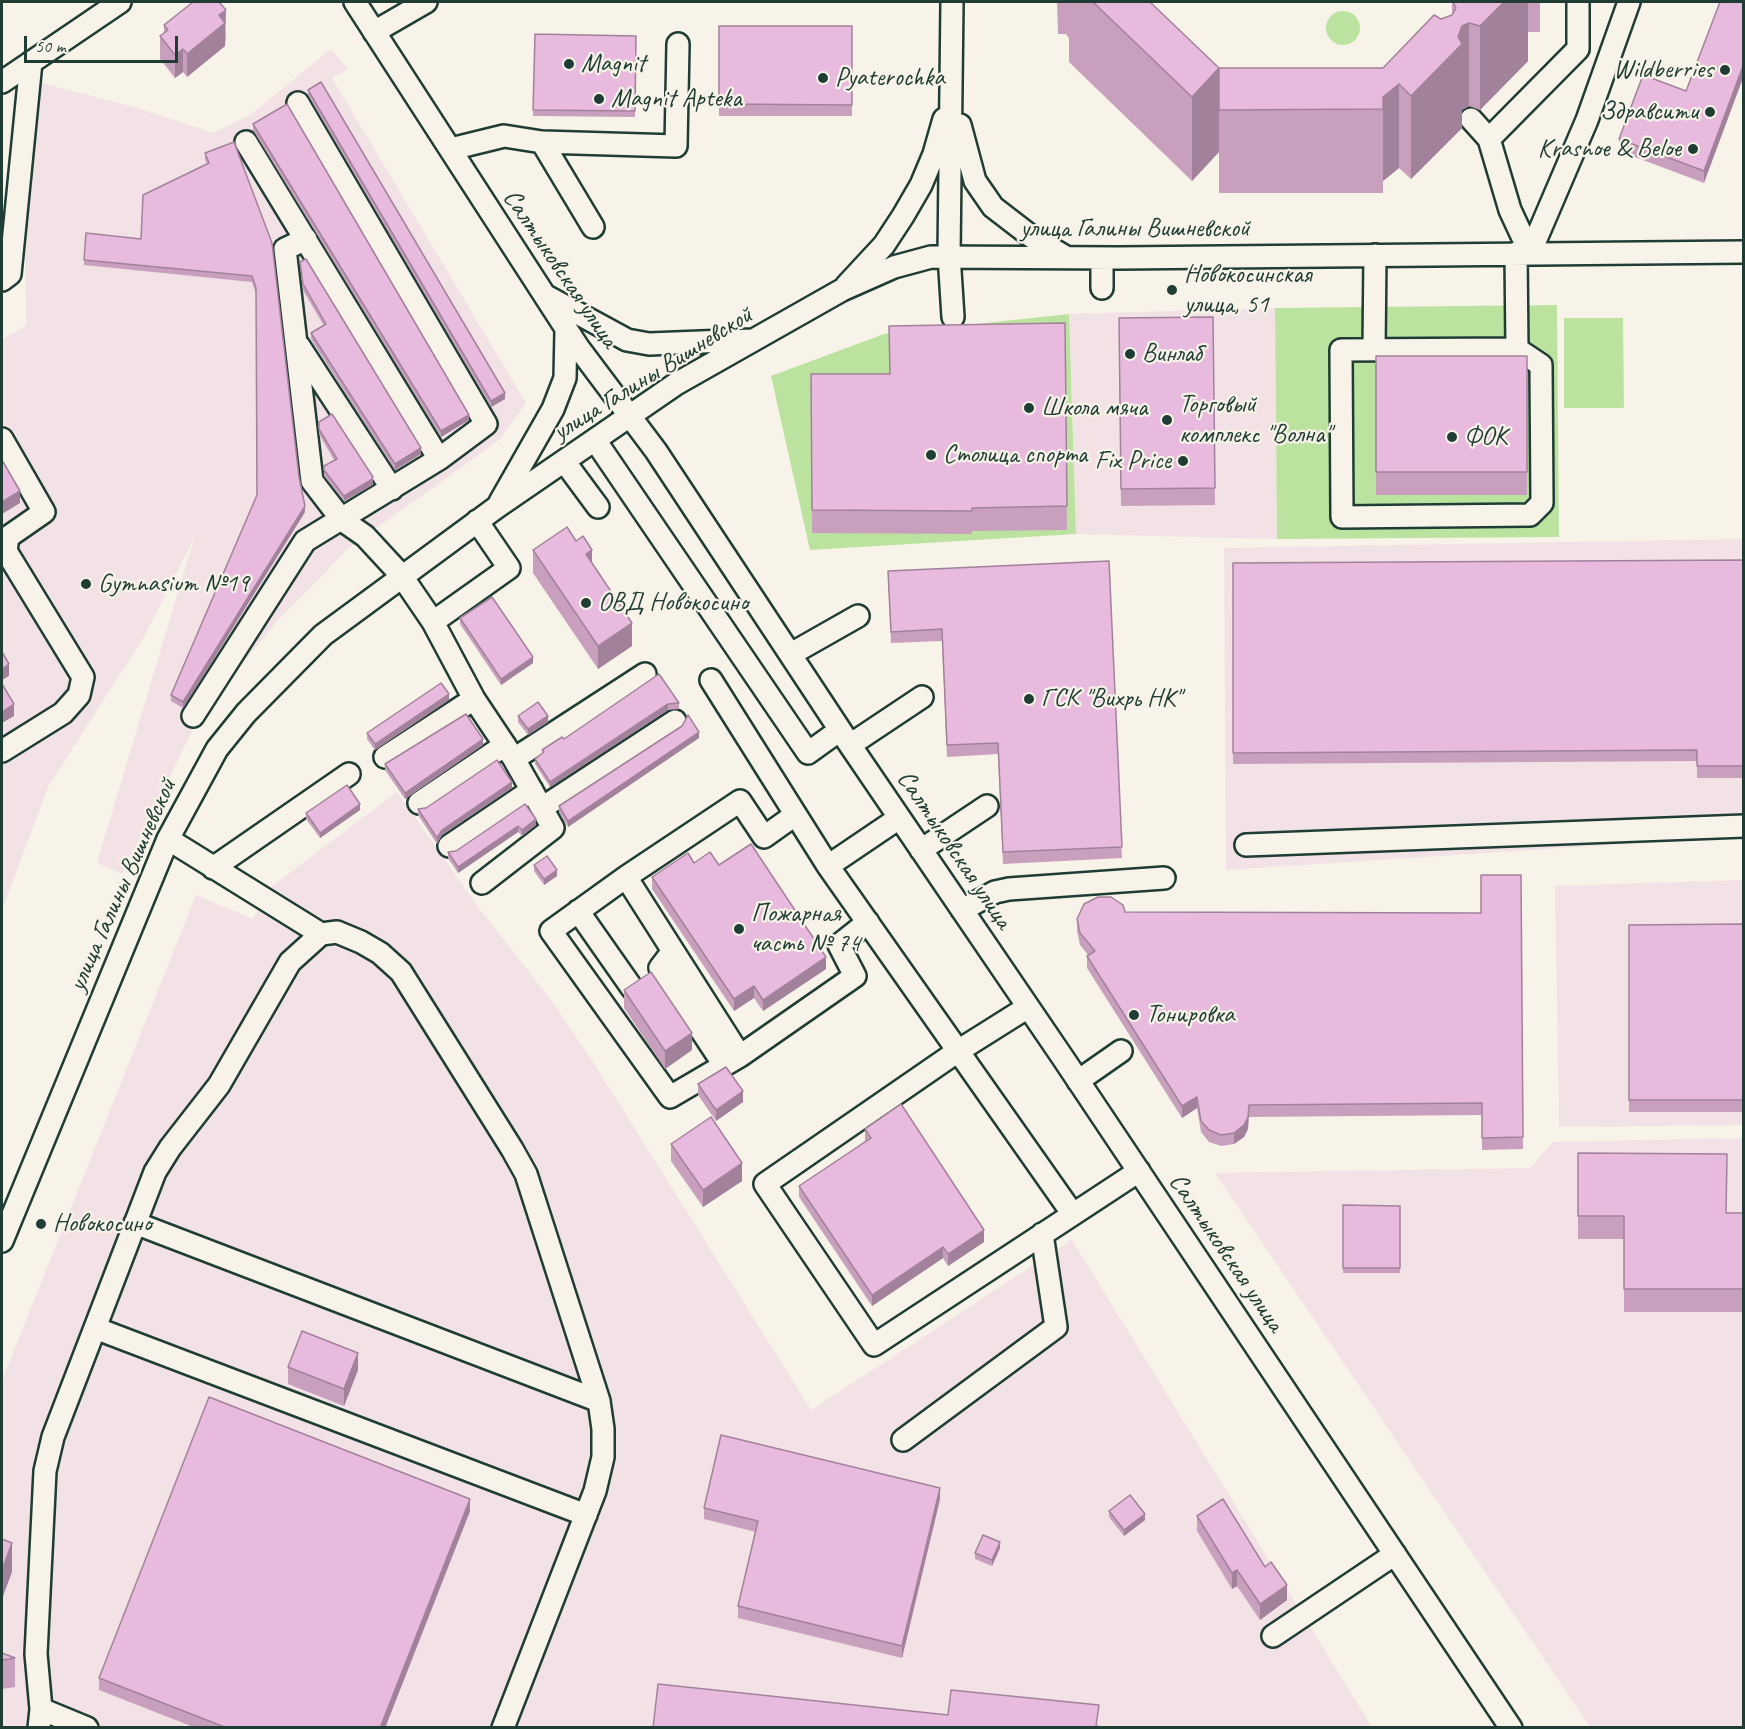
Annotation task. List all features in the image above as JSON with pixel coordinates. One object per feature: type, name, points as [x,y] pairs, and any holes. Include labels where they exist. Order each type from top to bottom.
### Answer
[{"type":"street","points":[[2,82],[120,2]]},
{"type":"street","points":[[374,32],[426,2]]},
{"type":"street","points":[[952,2],[953,86],[949,255],[953,317]]},
{"type":"street","points":[[1489,139],[1578,49],[1578,2]]},
{"type":"street","points":[[1523,253],[1587,120],[1629,2]]},
{"type":"street","name":"Салтыковская улица","points":[[354,4],[566,330],[656,451],[845,738],[1139,1171],[1511,1728]]},
{"type":"street","points":[[450,149],[504,136],[542,142],[676,146],[678,44]]},
{"type":"street","points":[[2,280],[10,274],[10,218],[31,62]]},
{"type":"street","points":[[953,86],[965,150],[975,181],[993,207],[1011,222],[1067,257]]},
{"type":"street","points":[[842,290],[884,245],[921,184],[934,153],[953,86]]},
{"type":"street","points":[[193,716],[305,541],[439,459],[486,424],[298,103]]},
{"type":"street","points":[[1471,119],[1489,139],[1523,253],[1517,349]]},
{"type":"street","points":[[246,142],[439,459]]},
{"type":"street","points":[[542,142],[593,227]]},
{"type":"street","points":[[306,239],[285,249],[312,481],[342,520],[365,536],[402,575],[433,622],[474,699],[510,752],[553,828],[482,883]]},
{"type":"street","name":"улица Галины Вишневской","points":[[2,1241],[168,839],[217,749],[246,713],[323,635],[477,521],[676,384],[842,290],[912,261],[949,255],[1101,258],[1743,252]]},
{"type":"street","points":[[1374,350],[1375,255]]},
{"type":"street","points":[[1101,258],[1102,288]]},
{"type":"street","points":[[543,295],[606,330],[638,342],[649,344],[755,340]]},
{"type":"street","points":[[497,507],[554,409],[565,378],[566,330]]},
{"type":"street","points":[[295,341],[392,489]]},
{"type":"street","points":[[1517,349],[1541,365],[1542,503],[1530,515],[1342,517],[1341,350],[1517,349]]},
{"type":"street","points":[[2,439],[44,512],[8,537],[6,551],[82,677],[79,695],[63,713],[2,751]]},
{"type":"street","points":[[595,440],[808,753],[845,738],[922,697]]},
{"type":"street","points":[[564,461],[598,507]]},
{"type":"street","points":[[433,622],[509,568],[477,521]]},
{"type":"street","points":[[791,654],[858,616]]},
{"type":"street","points":[[419,803],[645,674]]},
{"type":"street","points":[[711,680],[828,866],[1072,1213]]},
{"type":"street","points":[[386,757],[474,699]]},
{"type":"street","points":[[449,846],[675,721]]},
{"type":"street","points":[[213,867],[349,774]]},
{"type":"street","points":[[795,815],[764,837],[740,801],[626,877],[551,931],[669,1097],[732,1060],[855,976],[839,945],[868,922]]},
{"type":"street","points":[[921,850],[987,806]]},
{"type":"street","points":[[828,866],[899,818]]},
{"type":"street","points":[[1245,845],[1743,826]]},
{"type":"street","points":[[168,839],[321,934],[337,933],[361,942],[401,972],[526,1174],[598,1401],[603,1430],[603,1457],[595,1491],[503,1728]]},
{"type":"street","points":[[626,877],[673,951],[660,968],[732,1060]]},
{"type":"street","points":[[962,910],[995,892],[1009,889],[1164,878]]},
{"type":"street","points":[[578,911],[632,988]]},
{"type":"street","points":[[87,1728],[40,1718],[36,1654],[45,1471],[53,1437],[155,1172],[219,1085],[280,976],[290,962],[321,934]]},
{"type":"street","points":[[1028,1007],[958,1051],[765,1184],[874,1345],[1139,1171]]},
{"type":"street","points":[[1078,1081],[1121,1051]]},
{"type":"street","points":[[135,1224],[598,1401]]},
{"type":"street","points":[[903,1440],[1056,1327],[1042,1234]]},
{"type":"street","points":[[95,1328],[586,1515]]},
{"type":"street","points":[[1273,1636],[1395,1554]]},
{"type":"shaded area","points":[[331,49],[348,69],[332,78],[526,403],[499,440],[349,548],[279,619],[199,717],[122,874],[97,863],[195,536],[144,637],[49,785],[2,910],[2,340],[26,325],[25,211],[41,83],[134,107],[213,133],[250,115]]},
{"type":"shaded area","points":[[1275,308],[1277,539],[1076,534],[1069,314]]},
{"type":"shaded area","points":[[1743,539],[1743,836],[1226,870],[1224,548]]},
{"type":"shaded area","points":[[397,792],[479,908],[554,1004],[595,1065],[811,1410],[1072,1240],[1372,1727],[2,1727],[2,1380],[196,895],[253,919],[267,890]]},
{"type":"shaded area","points":[[1743,880],[1743,1125],[1559,1127],[1555,886]]},
{"type":"shaded area","points":[[1743,1138],[1743,1727],[1590,1727],[1215,1173],[1530,1168],[1553,1142]]},
{"type":"green space","points":[[1343,11],[1355,16],[1360,28],[1355,40],[1343,45],[1331,40],[1326,28],[1331,16]]},
{"type":"green space","points":[[1557,305],[1559,537],[1277,539],[1275,308]]},
{"type":"green space","name":"Столица спорта","points":[[1069,314],[1076,534],[810,550],[771,376],[884,334]]},
{"type":"green space","points":[[1564,318],[1623,318],[1624,408],[1564,408]]},
{"type":"building","points":[[193,2],[219,2],[226,10],[219,15],[225,23],[187,54],[183,49],[175,55],[160,36],[168,30],[164,25]]},
{"type":"building","points":[[1093,2],[1150,2],[1219,68],[1192,97]]},
{"type":"building","points":[[1453,2],[1504,2],[1480,26],[1469,23],[1462,26],[1458,37],[1462,44],[1411,96],[1399,84],[1383,97],[1383,109],[1219,110],[1219,68],[1383,68],[1434,15],[1441,19],[1452,15],[1456,8]]},
{"type":"building","points":[[1720,2],[1743,2],[1743,66],[1704,171],[1619,139],[1643,75],[1686,91]]},
{"type":"building","points":[[719,26],[852,26],[852,105],[719,104]]},
{"type":"building","points":[[535,34],[636,36],[635,111],[533,110]]},
{"type":"building","points":[[321,82],[505,393],[491,401],[308,90]]},
{"type":"building","points":[[287,104],[469,415],[441,431],[253,124]]},
{"type":"building","points":[[234,142],[272,243],[299,477],[305,506],[183,702],[171,695],[257,495],[256,288],[252,276],[84,260],[86,233],[141,239],[143,195],[209,163],[205,153]]},
{"type":"building","points":[[306,259],[421,448],[395,464],[311,333],[326,324],[303,284],[300,262]]},
{"type":"building","name":"Торговый комплекс \"Волна\"","points":[[1213,317],[1215,488],[1121,489],[1119,318]]},
{"type":"building","name":"Столица спорта","points":[[1065,323],[1067,506],[972,508],[972,511],[812,510],[811,374],[890,374],[889,326]]},
{"type":"building","name":"ФОК","points":[[1376,356],[1527,356],[1527,472],[1376,472]]},
{"type":"building","points":[[332,414],[373,477],[344,496],[324,470],[324,466],[337,459],[319,429],[319,422]]},
{"type":"building","points":[[2,460],[20,491],[2,502]]},
{"type":"building","points":[[567,527],[576,541],[583,536],[592,550],[586,554],[632,623],[598,646],[533,550]]},
{"type":"building","points":[[1743,560],[1743,766],[1697,766],[1697,750],[1233,753],[1233,563]]},
{"type":"building","name":"ГСК \"Вихрь НК\"","points":[[1109,561],[1122,847],[1003,852],[998,743],[947,745],[942,629],[891,632],[888,571]]},
{"type":"building","points":[[492,597],[533,657],[501,679],[460,618]]},
{"type":"building","points":[[2,652],[9,664],[2,669]]},
{"type":"building","points":[[659,674],[679,703],[668,704],[550,782],[535,759],[544,752],[542,750],[562,737],[564,739]]},
{"type":"building","points":[[441,683],[449,694],[375,744],[367,733]]},
{"type":"building","points":[[2,684],[14,704],[2,712]]},
{"type":"building","points":[[538,702],[548,716],[528,729],[518,716]]},
{"type":"building","points":[[466,714],[483,739],[405,793],[385,764]]},
{"type":"building","points":[[688,715],[699,732],[568,821],[559,806],[682,726]]},
{"type":"building","points":[[497,760],[512,782],[442,830],[437,838],[418,809],[426,808]]},
{"type":"building","points":[[347,785],[360,804],[320,833],[306,813]]},
{"type":"building","points":[[525,804],[536,819],[522,830],[518,826],[458,867],[448,852],[456,851]]},
{"type":"building","name":"Пожарная часть № 74","points":[[751,844],[826,957],[763,1000],[754,986],[734,999],[652,877],[688,853],[694,863],[710,852],[719,865]]},
{"type":"building","points":[[547,856],[557,870],[544,879],[534,865]]},
{"type":"building","points":[[1481,875],[1521,875],[1523,1137],[1482,1138],[1482,1103],[1249,1105],[1248,1117],[1244,1125],[1234,1133],[1221,1135],[1209,1130],[1201,1121],[1197,1097],[1182,1106],[1087,956],[1095,951],[1080,933],[1077,919],[1084,904],[1098,897],[1111,897],[1123,905],[1125,912],[1481,913]]},
{"type":"building","points":[[1743,924],[1743,1100],[1629,1100],[1629,925]]},
{"type":"building","points":[[651,972],[692,1033],[665,1051],[624,990]]},
{"type":"building","points":[[726,1067],[743,1091],[716,1110],[698,1084]]},
{"type":"building","points":[[901,1104],[984,1230],[948,1254],[943,1247],[872,1295],[799,1186],[871,1138],[865,1129]]},
{"type":"building","points":[[711,1117],[742,1163],[703,1190],[671,1144]]},
{"type":"building","points":[[1578,1153],[1727,1154],[1726,1213],[1743,1213],[1743,1289],[1624,1289],[1624,1216],[1578,1216]]},
{"type":"building","points":[[1343,1205],[1400,1206],[1400,1268],[1343,1268]]},
{"type":"building","points":[[302,1331],[358,1353],[344,1389],[288,1367]]},
{"type":"building","points":[[209,1397],[470,1499],[380,1728],[227,1728],[99,1678]]},
{"type":"building","points":[[721,1435],[940,1488],[902,1646],[738,1606],[758,1521],[704,1508]]},
{"type":"building","points":[[1130,1495],[1145,1514],[1124,1530],[1109,1511]]},
{"type":"building","points":[[1223,1499],[1265,1567],[1271,1562],[1287,1585],[1260,1604],[1237,1570],[1232,1573],[1197,1516]]},
{"type":"building","points":[[983,1535],[1000,1542],[992,1560],[975,1553]]},
{"type":"building","points":[[2,1539],[12,1543],[2,1570]]},
{"type":"building","points":[[2,1653],[15,1658],[2,1660]]},
{"type":"building","points":[[658,1684],[948,1715],[951,1690],[1099,1705],[1096,1726],[1106,1728],[653,1728]]},
{"type":"place","name":"Magnit","points":[[569,64]]},
{"type":"place","name":"Wildberries","points":[[1725,70]]},
{"type":"place","name":"Pyaterochka","points":[[823,78]]},
{"type":"place","name":"Magnit Apteka","points":[[599,99]]},
{"type":"place","name":"Здравсити","points":[[1710,112]]},
{"type":"place","name":"Krasnoe & Beloe","points":[[1693,149]]},
{"type":"place","name":"Новокосинская улица, 51","points":[[1172,290]]},
{"type":"place","name":"Винлаб","points":[[1130,354]]},
{"type":"place","name":"Школа мяча","points":[[1029,408]]},
{"type":"place","name":"Торговый комплекс \"Волна\"","points":[[1167,420]]},
{"type":"place","name":"ФОК","points":[[1452,437]]},
{"type":"place","name":"Столица спорта","points":[[931,455]]},
{"type":"place","name":"Fix Price","points":[[1183,461]]},
{"type":"place","name":"Gymnasium №19","points":[[86,584]]},
{"type":"place","name":"ОВД Новокосино","points":[[586,603]]},
{"type":"place","name":"ГСК \"Вихрь НК\"","points":[[1029,699]]},
{"type":"place","name":"Пожарная часть № 74","points":[[739,929]]},
{"type":"place","name":"Тонировка","points":[[1134,1015]]},
{"type":"place","name":"Новокосино","points":[[41,1224]]}]
